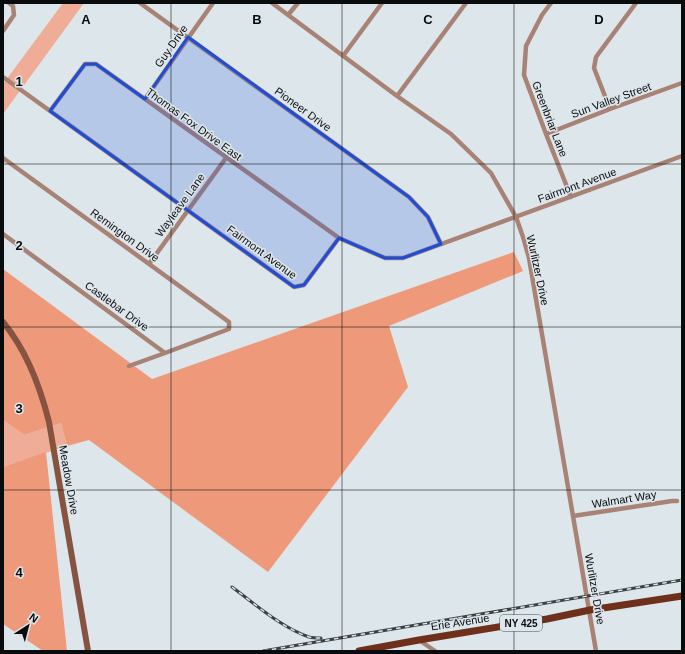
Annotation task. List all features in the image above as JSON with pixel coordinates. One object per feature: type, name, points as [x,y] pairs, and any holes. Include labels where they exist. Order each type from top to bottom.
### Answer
[{"type":"main road","name":"Erie Avenue","points":[[359,651],[547,619],[590,610],[682,596]]},
{"type":"street","points":[[3,31],[14,15],[13,6],[9,3]]},
{"type":"street","name":"Pioneer Drive","points":[[140,3],[409,197],[428,217],[441,244]]},
{"type":"street","name":"Guy Drive","points":[[145,99],[213,3]]},
{"type":"street","name":"Wurlitzer Drive","points":[[272,3],[397,96],[451,134],[491,173],[516,217],[529,258],[596,651]]},
{"type":"street","points":[[288,15],[298,3]]},
{"type":"street","points":[[343,56],[382,3]]},
{"type":"street","points":[[397,96],[466,3]]},
{"type":"street","name":"Greenbriar Lane","points":[[550,3],[526,46],[524,75],[571,197]]},
{"type":"street","points":[[610,109],[594,68],[596,57],[636,3]]},
{"type":"street","name":"Thomas Fox Drive East","points":[[50,111],[84,64],[96,64],[339,238]]},
{"type":"street","name":"Fairmont Avenue","points":[[3,77],[294,287],[304,285],[339,238],[385,258],[403,258],[682,156]]},
{"type":"street","name":"Sun Valley Street","points":[[546,134],[682,83]]},
{"type":"street","name":"Remington Drive","points":[[3,158],[229,322],[229,330],[165,353]]},
{"type":"street","name":"Wayleave Lane","points":[[149,264],[226,158]]},
{"type":"street","name":"Castlebar Drive","points":[[3,234],[165,353]]},
{"type":"street","name":"Meadow Drive","points":[[3,322],[14,336],[26,356],[46,408],[88,651]]},
{"type":"street","points":[[129,366],[165,353]]},
{"type":"street","name":"Walmart Way","points":[[573,516],[672,500],[677,501]]},
{"type":"street","points":[[419,640],[435,651]]},
{"type":"highlighted area","points":[[188,37],[409,197],[428,217],[441,244],[403,258],[385,258],[339,238],[304,285],[294,287],[50,111],[85,64],[96,64],[145,99]]},
{"type":"shaded area","points":[[63,3],[84,3],[3,114],[3,84]]},
{"type":"shaded area","points":[[514,252],[523,271],[389,326],[408,387],[268,572],[89,440],[67,446],[61,423],[24,435],[3,420],[3,269],[152,379]]},
{"type":"shaded area","points":[[3,420],[24,435],[61,423],[67,446],[3,467]]},
{"type":"shaded area","points":[[46,452],[67,651],[43,651],[3,624],[3,467]]},
{"type":"railway","points":[[263,651],[682,580]]},
{"type":"railway","points":[[232,587],[289,628],[309,637],[321,638]]}]
